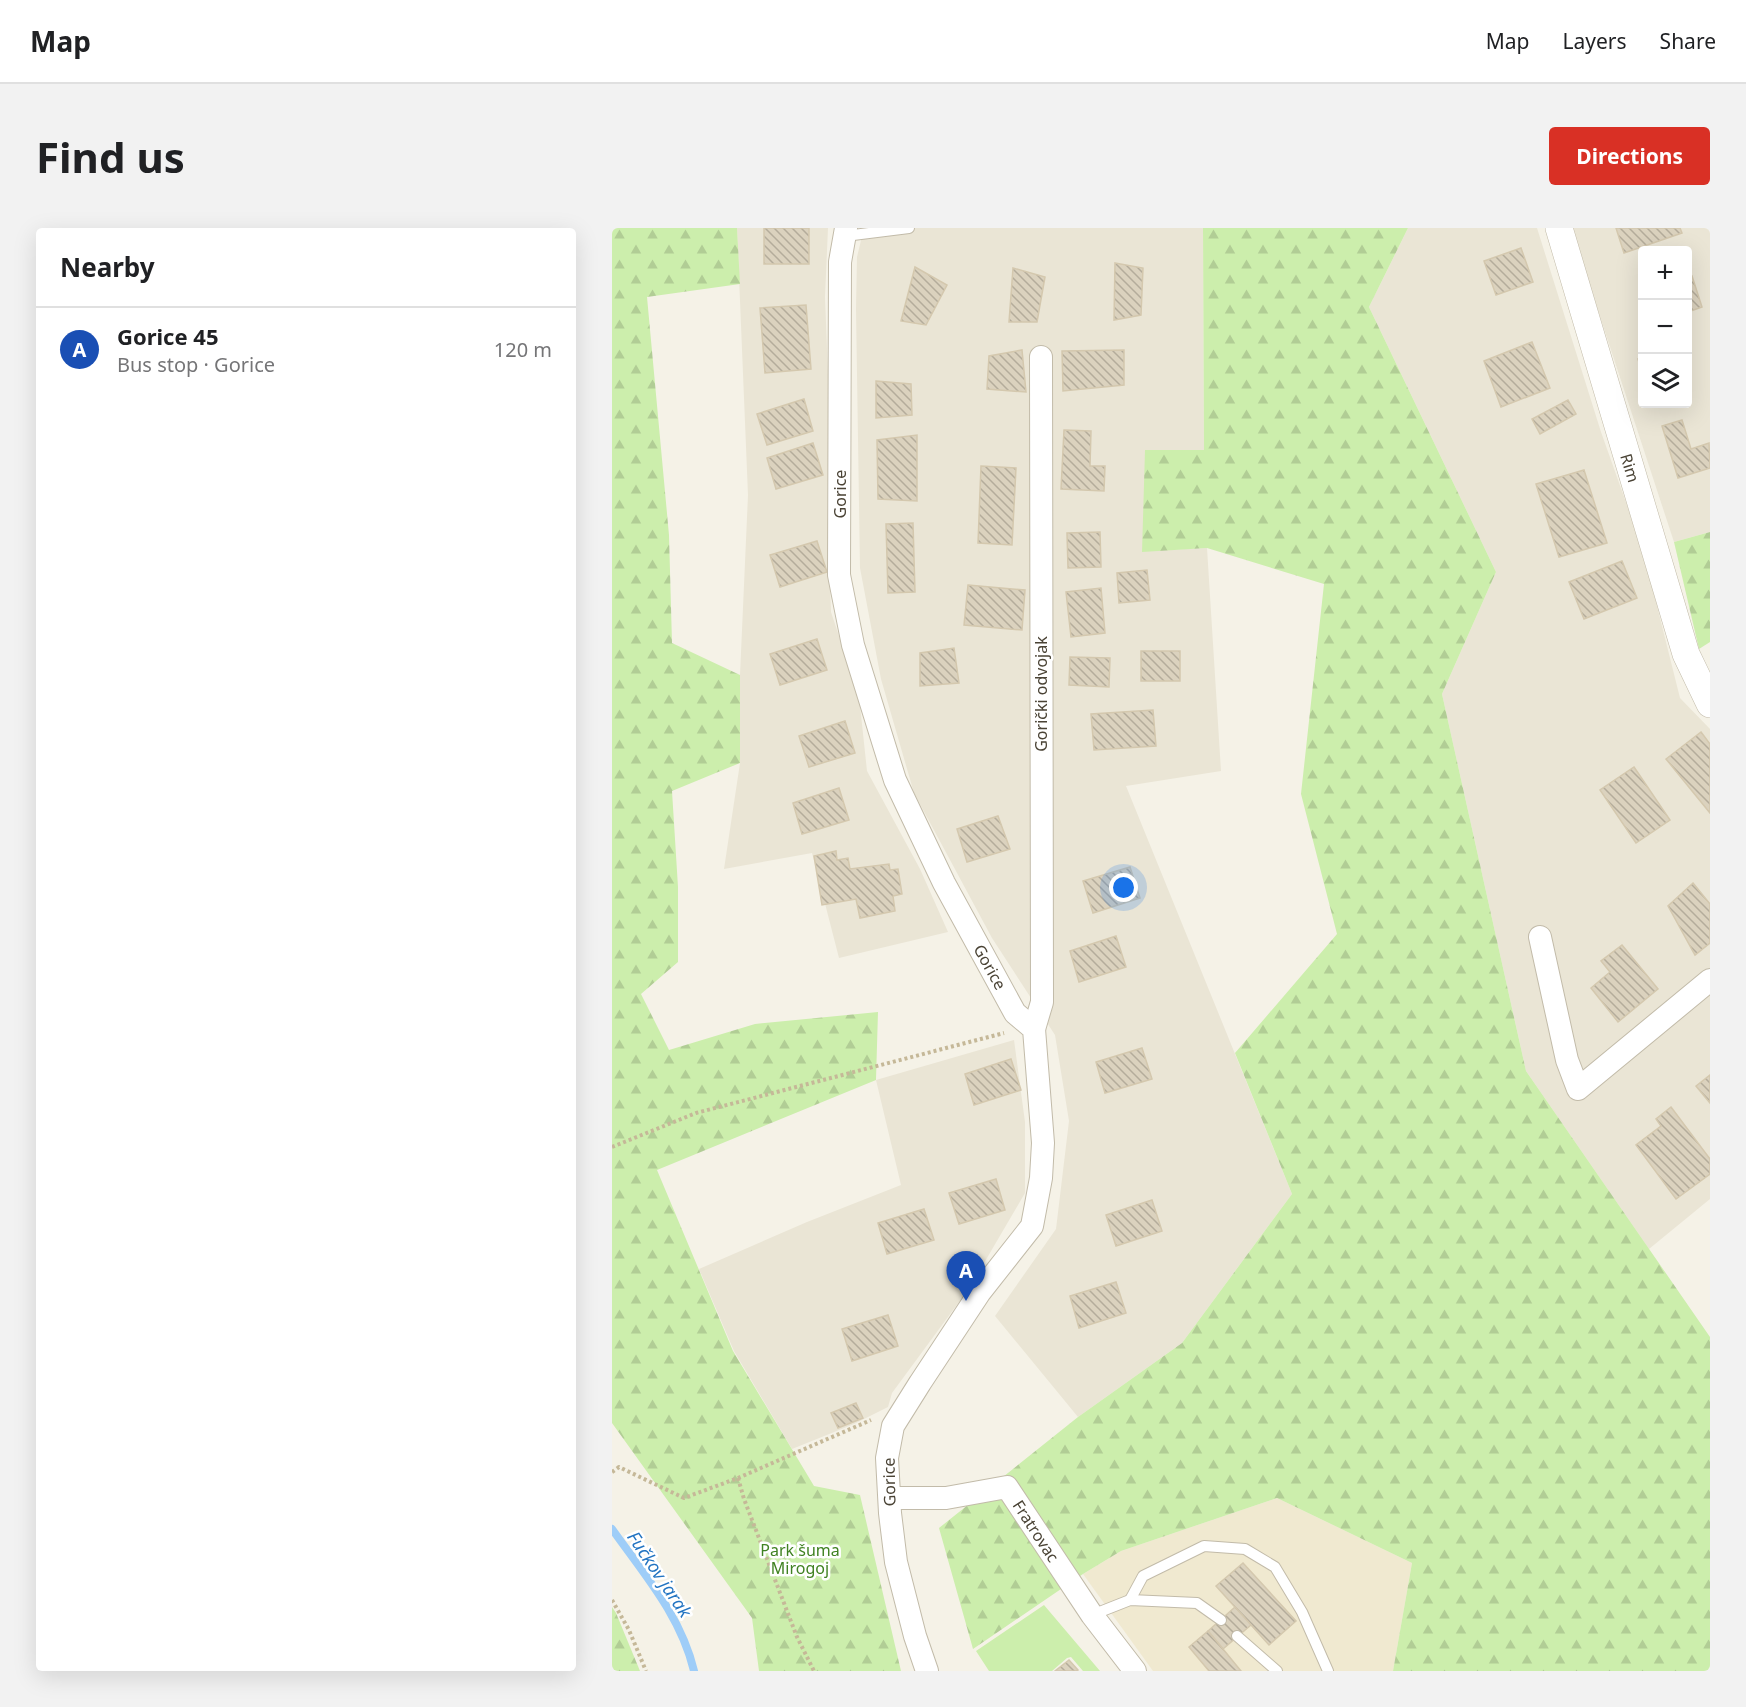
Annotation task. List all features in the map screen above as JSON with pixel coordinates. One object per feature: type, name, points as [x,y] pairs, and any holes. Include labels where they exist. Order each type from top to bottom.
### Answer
[{"type":"street","name":"Rim","points":[[1559,228],[1686,654],[1710,704]]},
{"type":"street","name":"Gorice","points":[[846,232],[840,262],[839,575],[853,645],[895,780],[944,883],[1015,1013],[1032,1028],[1043,1143],[1041,1178],[1032,1226],[980,1292],[893,1426],[887,1458],[896,1562],[915,1636],[927,1671]]},
{"type":"street","name":"Gorički odvojak","points":[[1032,1028],[1042,1002],[1041,357]]},
{"type":"street","points":[[1540,937],[1567,1060],[1578,1089],[1710,980]]},
{"type":"street","name":"Fratrovac","points":[[890,1498],[946,1498],[1007,1487],[1092,1615],[1136,1671]]},
{"type":"lane","points":[[846,232],[909,228]]},
{"type":"lane","points":[[1130,1600],[1143,1576],[1204,1546],[1245,1549],[1275,1568],[1302,1612],[1328,1671]]},
{"type":"lane","points":[[1092,1615],[1130,1600],[1197,1603],[1221,1620]]},
{"type":"lane","points":[[1238,1636],[1277,1671]]},
{"type":"path","points":[[612,1147],[696,1113],[1032,1028]]},
{"type":"path","points":[[612,1472],[619,1467],[684,1498],[738,1478],[873,1420]]},
{"type":"path","points":[[738,1478],[793,1626],[814,1671]]},
{"type":"path","points":[[612,1600],[629,1630],[646,1671]]},
{"type":"shaded area","points":[[737,228],[828,228],[825,297],[829,401],[827,508],[831,612],[859,696],[867,771],[920,869],[948,932],[839,958],[812,853],[724,869],[740,763],[740,675],[748,495]]},
{"type":"shaded area","points":[[864,228],[1203,228],[1204,450],[1142,551],[1207,548],[1221,771],[1126,786],[1292,1194],[1182,1343],[1078,1417],[995,1316],[1056,1229],[1069,1121],[1055,1035],[992,938],[914,793],[881,679],[860,568],[856,309],[857,257]]},
{"type":"shaded area","points":[[1408,228],[1537,228],[1601,432],[1648,570],[1680,698],[1710,729],[1710,1199],[1649,1249],[1526,1071],[1442,694],[1496,572],[1369,307]]},
{"type":"shaded area","points":[[1571,228],[1710,228],[1710,532],[1674,542]]},
{"type":"shaded area","points":[[1014,1040],[1025,1122],[1025,1193],[970,1287],[892,1393],[888,1407],[854,1424],[792,1449],[734,1351],[699,1269],[807,1222],[901,1185],[876,1080]]},
{"type":"shaded area","points":[[1277,1498],[1412,1563],[1393,1671],[1153,1671],[1083,1574],[1121,1551]]},
{"type":"green space","name":"Park šuma Mirogoj","points":[[612,228],[737,228],[740,284],[647,297],[669,535],[672,643],[740,675],[740,763],[672,791],[678,887],[678,962],[641,994],[669,1050],[755,1024],[878,1012],[876,1080],[657,1170],[733,1351],[814,1486],[860,1495],[901,1671],[759,1671],[752,1618],[612,1423]]},
{"type":"green space","points":[[1203,228],[1408,228],[1369,307],[1496,572],[1442,694],[1526,1071],[1710,1337],[1710,1671],[1393,1671],[1412,1563],[1277,1498],[1121,1551],[1083,1574],[973,1649],[939,1528],[1078,1417],[1182,1343],[1292,1194],[1235,1053],[1337,934],[1301,794],[1324,584],[1207,548],[1142,552],[1145,450],[1204,450]]},
{"type":"green space","points":[[1710,532],[1710,642],[1699,649],[1674,542]]},
{"type":"green space","points":[[1044,1605],[1100,1671],[1083,1671],[1071,1657],[1052,1671],[989,1671],[976,1651]]},
{"type":"green space","points":[[612,1607],[616,1613],[640,1671],[612,1671]]},
{"type":"building","points":[[764,228],[809,228],[809,264],[764,264]]},
{"type":"building","points":[[1616,228],[1680,228],[1682,233],[1638,246],[1638,248],[1624,253]]},
{"type":"building","points":[[1521,248],[1533,282],[1496,295],[1484,261]]},
{"type":"building","points":[[1115,263],[1143,268],[1141,315],[1114,320]]},
{"type":"building","points":[[915,267],[947,285],[926,325],[901,321]]},
{"type":"building","points":[[1013,268],[1045,277],[1037,322],[1009,322]]},
{"type":"building","points":[[1692,276],[1702,307],[1692,311]]},
{"type":"building","points":[[806,305],[811,369],[765,373],[760,308]]},
{"type":"building","points":[[1532,342],[1550,388],[1501,407],[1484,361]]},
{"type":"building","points":[[1022,350],[1026,392],[987,389],[989,356]]},
{"type":"building","points":[[1124,350],[1124,385],[1063,391],[1062,351]]},
{"type":"building","points":[[876,381],[911,384],[912,415],[876,418]]},
{"type":"building","points":[[804,399],[813,431],[767,445],[757,414]]},
{"type":"building","points":[[1568,400],[1576,414],[1540,434],[1532,419]]},
{"type":"building","points":[[1682,420],[1691,449],[1709,443],[1710,468],[1678,478],[1662,426]]},
{"type":"building","points":[[1064,430],[1091,431],[1090,466],[1105,466],[1104,491],[1061,489]]},
{"type":"building","points":[[917,435],[917,501],[878,499],[877,440]]},
{"type":"building","points":[[813,443],[823,475],[776,489],[767,458]]},
{"type":"building","points":[[981,466],[1016,468],[1012,545],[978,543]]},
{"type":"building","points":[[1584,470],[1607,543],[1559,557],[1536,484]]},
{"type":"building","points":[[913,523],[915,592],[888,593],[886,524]]},
{"type":"building","points":[[1100,532],[1101,567],[1068,568],[1067,533]]},
{"type":"building","points":[[817,541],[827,572],[780,587],[770,555]]},
{"type":"building","points":[[1622,561],[1637,598],[1584,619],[1569,582]]},
{"type":"building","points":[[1147,570],[1150,600],[1119,603],[1117,573]]},
{"type":"building","points":[[968,585],[1025,590],[1022,630],[964,625]]},
{"type":"building","points":[[1101,588],[1105,633],[1071,637],[1066,592]]},
{"type":"building","points":[[817,639],[827,670],[780,685],[770,654]]},
{"type":"building","points":[[954,648],[959,683],[920,686],[920,653]]},
{"type":"building","points":[[1141,651],[1180,651],[1180,681],[1141,681]]},
{"type":"building","points":[[1070,657],[1110,658],[1109,687],[1069,685]]},
{"type":"building","points":[[1153,710],[1156,746],[1094,750],[1091,714]]},
{"type":"building","points":[[845,721],[855,753],[809,767],[799,736]]},
{"type":"building","points":[[1701,732],[1710,744],[1710,813],[1666,759]]},
{"type":"building","points":[[1634,767],[1670,820],[1636,843],[1600,790]]},
{"type":"building","points":[[839,788],[849,820],[802,834],[793,803]]},
{"type":"building","points":[[998,816],[1010,849],[967,862],[957,829]]},
{"type":"building","points":[[836,851],[837,860],[848,858],[850,869],[889,864],[890,870],[898,869],[902,894],[893,896],[895,911],[860,918],[856,899],[822,905],[814,856]]},
{"type":"building","points":[[1130,867],[1140,898],[1093,913],[1083,881]]},
{"type":"building","points":[[1693,883],[1710,904],[1710,943],[1695,955],[1668,906]]},
{"type":"building","points":[[1116,936],[1126,967],[1079,982],[1070,951]]},
{"type":"building","points":[[1622,945],[1658,989],[1618,1022],[1591,988],[1610,972],[1601,961]]},
{"type":"building","points":[[1142,1048],[1152,1079],[1105,1093],[1096,1062]]},
{"type":"building","points":[[1011,1059],[1021,1090],[974,1105],[965,1074]]},
{"type":"building","points":[[1710,1075],[1710,1103],[1696,1086]]},
{"type":"building","points":[[1671,1107],[1710,1159],[1710,1174],[1676,1199],[1636,1145],[1661,1126],[1656,1119]]},
{"type":"building","points":[[996,1179],[1005,1210],[959,1224],[949,1193]]},
{"type":"building","points":[[1152,1200],[1162,1231],[1116,1246],[1106,1215]]},
{"type":"building","points":[[924,1209],[934,1240],[887,1254],[878,1223]]},
{"type":"building","points":[[1116,1282],[1126,1313],[1079,1328],[1070,1296]]},
{"type":"building","points":[[888,1315],[898,1346],[852,1361],[842,1329]]},
{"type":"building","points":[[856,1403],[863,1418],[838,1428],[831,1413]]},
{"type":"building","points":[[1243,1563],[1296,1621],[1269,1645],[1216,1586]]},
{"type":"building","points":[[1235,1607],[1251,1625],[1223,1649],[1208,1631]]},
{"type":"building","points":[[1208,1631],[1241,1671],[1209,1671],[1189,1647]]},
{"type":"building","points":[[1069,1660],[1078,1670],[1055,1671]]},
{"type":"waterway","name":"Fučkov jarak","points":[[612,1529],[649,1579],[671,1614],[688,1651],[694,1671]]},
{"type":"place","name":"Gorice 45","points":[[966,1301]]}]
